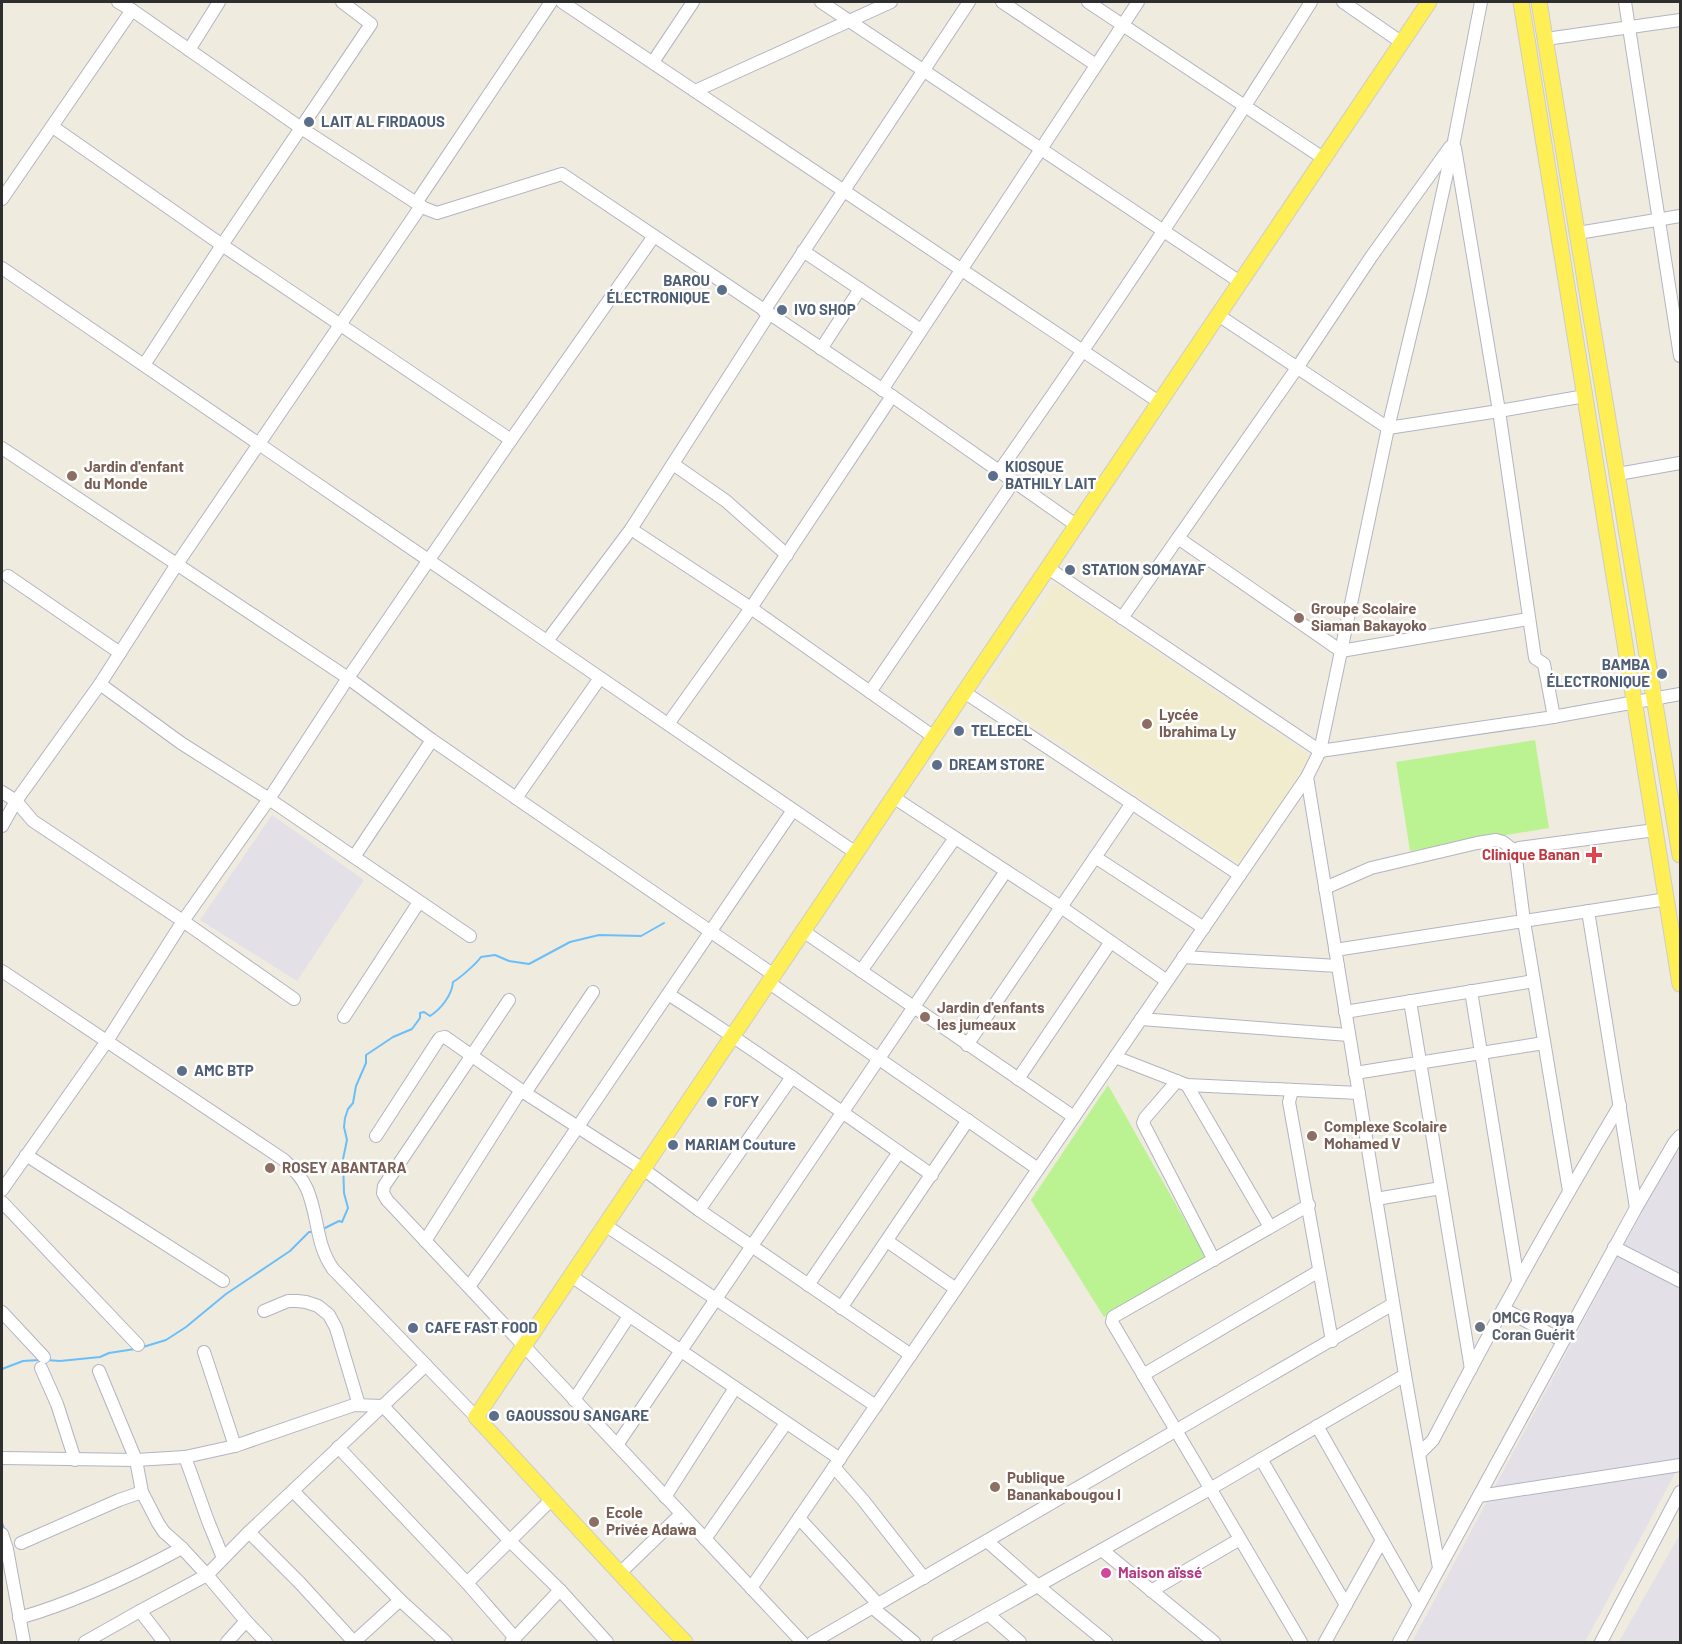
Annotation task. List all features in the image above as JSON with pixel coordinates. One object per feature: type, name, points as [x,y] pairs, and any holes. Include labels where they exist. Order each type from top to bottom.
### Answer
[{"type":"main road","points":[[685,1642],[619,1574],[476,1417],[1429,2]]},
{"type":"main road","points":[[1521,2],[1680,981]]},
{"type":"main road","points":[[1539,2],[1680,855]]},
{"type":"street","points":[[118,2],[301,129],[418,205],[437,213],[562,174],[1000,470],[1076,525]]},
{"type":"street","points":[[189,50],[219,2]]},
{"type":"street","points":[[144,364],[371,24],[342,2]]},
{"type":"street","points":[[2,826],[16,801],[100,684],[177,564],[340,325],[551,2]]},
{"type":"street","points":[[562,2],[1159,402]]},
{"type":"street","points":[[653,62],[693,2]]},
{"type":"street","points":[[820,2],[1240,282]]},
{"type":"street","points":[[695,91],[891,2]]},
{"type":"street","points":[[547,641],[631,529],[767,313],[803,251],[969,2]]},
{"type":"street","points":[[1002,2],[1096,65]]},
{"type":"street","points":[[1088,2],[1323,158]]},
{"type":"street","points":[[668,724],[787,555],[887,393],[921,330],[1138,2]]},
{"type":"street","points":[[1000,470],[1084,351],[1164,231],[1311,2]]},
{"type":"street","points":[[1343,2],[1401,42]]},
{"type":"street","points":[[751,1588],[1204,928],[1306,777],[1320,751],[1388,428],[1454,141],[1481,2]]},
{"type":"street","points":[[1625,2],[1680,356]]},
{"type":"street","points":[[2,198],[132,10]]},
{"type":"street","points":[[1546,39],[1680,20]]},
{"type":"street","points":[[53,127],[222,245],[511,440]]},
{"type":"street","points":[[1122,618],[1297,368],[1371,257],[1454,141]]},
{"type":"street","points":[[1454,141],[1499,411],[1528,619],[1535,658],[1544,664],[1554,717]]},
{"type":"street","points":[[1578,232],[1680,216]]},
{"type":"street","points":[[2,1190],[107,1041],[183,921],[269,799],[348,678],[654,236]]},
{"type":"street","points":[[803,251],[921,330]]},
{"type":"street","points":[[2,268],[856,853]]},
{"type":"street","points":[[821,349],[860,289]]},
{"type":"street","points":[[1218,315],[1388,428],[1585,396]]},
{"type":"street","points":[[2,448],[348,678],[432,740],[711,932],[879,1059],[1038,1169]]},
{"type":"street","points":[[1618,474],[1680,463]]},
{"type":"street","points":[[673,464],[726,501],[787,555]]},
{"type":"street","points":[[870,692],[1014,481]]},
{"type":"street","points":[[631,529],[751,608],[934,737]]},
{"type":"street","points":[[1178,538],[1341,651],[1528,619]]},
{"type":"street","points":[[1047,568],[1320,751],[1554,717],[1680,694]]},
{"type":"street","points":[[9,576],[120,653]]},
{"type":"street","points":[[516,798],[600,678]]},
{"type":"street","points":[[100,684],[181,742],[470,936]]},
{"type":"street","points":[[964,692],[1240,875]]},
{"type":"street","points":[[354,857],[432,740]]},
{"type":"street","points":[[1306,777],[1439,1568]]},
{"type":"street","points":[[2,792],[16,801],[33,821],[183,921],[294,999]]},
{"type":"street","points":[[893,797],[1061,907],[1167,981]]},
{"type":"street","points":[[967,1044],[1132,803]]},
{"type":"street","points":[[469,1287],[793,810]]},
{"type":"street","points":[[1515,851],[1519,848],[1656,830]]},
{"type":"street","points":[[861,971],[955,838]]},
{"type":"street","points":[[1325,888],[1371,868],[1476,843],[1496,840],[1515,851],[1524,921],[1569,1191]]},
{"type":"street","points":[[1095,857],[1204,928]]},
{"type":"street","points":[[617,1445],[1006,871]]},
{"type":"street","points":[[1335,950],[1667,899]]},
{"type":"street","points":[[344,1017],[420,902]]},
{"type":"street","points":[[1588,911],[1636,1208]]},
{"type":"street","points":[[803,931],[1074,1117]]},
{"type":"street","points":[[1018,1079],[1110,943]]},
{"type":"street","points":[[1183,957],[1338,966]]},
{"type":"street","points":[[2,970],[284,1160],[307,1187],[321,1247],[333,1269],[476,1417]]},
{"type":"street","points":[[1345,1011],[1534,981]]},
{"type":"street","points":[[1471,991],[1518,1280]]},
{"type":"street","points":[[425,1240],[523,1092],[593,992]]},
{"type":"street","points":[[668,994],[734,1035],[932,1175]]},
{"type":"street","points":[[509,1000],[384,1186],[383,1193],[387,1200],[802,1642]]},
{"type":"street","points":[[1410,1001],[1471,1368]]},
{"type":"street","points":[[1141,1019],[1349,1035]]},
{"type":"street","points":[[376,1136],[440,1038],[445,1037],[523,1092],[643,1169],[911,1355]]},
{"type":"street","points":[[1355,1073],[1544,1042]]},
{"type":"street","points":[[1115,1057],[1182,1083],[1359,1093]]},
{"type":"street","points":[[699,1210],[792,1077]]},
{"type":"street","points":[[1182,1083],[1270,1227]]},
{"type":"street","points":[[1182,1083],[1145,1118],[1143,1123],[1214,1260]]},
{"type":"street","points":[[1292,1091],[1289,1102],[1332,1341]]},
{"type":"street","points":[[1419,1454],[1433,1440],[1518,1280],[1620,1105]]},
{"type":"street","points":[[842,1308],[968,1120]]},
{"type":"street","points":[[1399,1642],[1614,1247],[1680,1136]]},
{"type":"street","points":[[808,1285],[899,1152]]},
{"type":"street","points":[[26,1155],[223,1281]]},
{"type":"street","points":[[1376,1199],[1441,1188]]},
{"type":"street","points":[[2,1202],[138,1345]]},
{"type":"street","points":[[1301,1642],[1114,1327],[1113,1317],[1309,1205]]},
{"type":"street","points":[[605,1226],[876,1406]]},
{"type":"street","points":[[888,1241],[956,1289]]},
{"type":"street","points":[[1614,1247],[1680,1281]]},
{"type":"street","points":[[1143,1375],[1319,1271]]},
{"type":"street","points":[[571,1276],[786,1423],[837,1463],[924,1578]]},
{"type":"street","points":[[264,1311],[288,1301],[297,1300],[318,1306],[329,1315],[336,1328],[360,1405]]},
{"type":"street","points":[[813,1642],[1393,1304]]},
{"type":"street","points":[[1504,1309],[1563,1341]]},
{"type":"street","points":[[2,1312],[43,1362],[75,1460]]},
{"type":"street","points":[[574,1400],[629,1316]]},
{"type":"street","points":[[204,1352],[235,1446]]},
{"type":"street","points":[[86,1642],[207,1575],[249,1532],[426,1365]]},
{"type":"street","points":[[99,1371],[136,1460],[142,1492],[158,1523],[266,1642]]},
{"type":"street","points":[[938,1642],[1210,1489],[1405,1375]]},
{"type":"street","points":[[665,1497],[735,1388]]},
{"type":"street","points":[[2,1458],[136,1460],[185,1457],[235,1446],[354,1405],[383,1406],[510,1541],[560,1590],[601,1640]]},
{"type":"street","points":[[705,1539],[786,1423]]},
{"type":"street","points":[[1317,1426],[1419,1605]]},
{"type":"street","points":[[338,1447],[466,1583],[513,1640],[560,1590]]},
{"type":"street","points":[[185,1457],[223,1558]]},
{"type":"street","points":[[1261,1459],[1346,1605]]},
{"type":"street","points":[[1479,1496],[1680,1465]]},
{"type":"street","points":[[293,1491],[400,1600],[446,1642]]},
{"type":"street","points":[[21,1544],[142,1492]]},
{"type":"street","points":[[1601,1642],[1680,1492]]},
{"type":"street","points":[[466,1583],[552,1499]]},
{"type":"street","points":[[619,1574],[681,1514]]},
{"type":"street","points":[[799,1518],[875,1606],[914,1642]]},
{"type":"street","points":[[249,1532],[354,1642],[400,1600]]},
{"type":"street","points":[[2,1534],[7,1549],[24,1642]]},
{"type":"street","points":[[1151,1591],[1240,1539]]},
{"type":"street","points":[[1325,1642],[1382,1540]]},
{"type":"street","points":[[987,1541],[1106,1642]]},
{"type":"street","points":[[20,1618],[50,1610],[110,1584],[182,1548]]},
{"type":"street","points":[[1102,1550],[1214,1642]]},
{"type":"street","points":[[140,1611],[164,1642]]},
{"type":"street","points":[[988,1614],[1020,1642]]},
{"type":"street","points":[[227,1642],[246,1622]]},
{"type":"shaded area","name":"Lycée Ibrahima Ly","points":[[1055,583],[1312,757],[1240,865],[982,691]]},
{"type":"shaded area","points":[[272,815],[364,880],[297,981],[200,920]]},
{"type":"shaded area","points":[[1680,1151],[1680,1464],[1585,1642],[1412,1642],[1673,1153]]},
{"type":"shaded area","points":[[1680,1534],[1680,1642],[1619,1642]]},
{"type":"green space","points":[[1535,740],[1549,828],[1410,851],[1396,762]]},
{"type":"green space","points":[[1108,1085],[1207,1259],[1104,1317],[1031,1200]]},
{"type":"waterway","points":[[321,1230],[339,1221],[342,1222],[348,1208],[344,1193],[343,1159],[347,1140],[344,1127],[345,1118],[353,1103],[356,1086],[366,1063],[366,1055],[393,1037],[412,1029],[420,1018],[420,1013],[424,1012],[430,1016],[434,1013],[448,997],[453,982],[481,957],[495,955],[509,961],[529,964],[570,942],[599,935],[641,936],[664,923]]},
{"type":"waterway","points":[[143,1347],[166,1340],[186,1327],[226,1294],[290,1251],[309,1232],[313,1232]]},
{"type":"waterway","points":[[46,1360],[100,1357],[109,1353],[135,1349]]},
{"type":"waterway","points":[[2,1369],[23,1361],[40,1360]]},
{"type":"waterway","points":[[2,1523],[5,1531]]},
{"type":"place","name":"LAIT AL FIRDAOUS","points":[[309,122]]},
{"type":"place","name":"BAROU ÉLECTRONIQUE","points":[[722,290]]},
{"type":"place","name":"IVO SHOP","points":[[782,310]]},
{"type":"place","name":"Jardin d'enfant du Monde","points":[[72,476]]},
{"type":"place","name":"KIOSQUE BATHILY LAIT","points":[[993,476]]},
{"type":"place","name":"STATION SOMAYAF","points":[[1070,570]]},
{"type":"place","name":"Groupe Scolaire Siaman Bakayoko","points":[[1299,618]]},
{"type":"place","name":"BAMBA ÉLECTRONIQUE","points":[[1662,674]]},
{"type":"place","name":"Lycée Ibrahima Ly","points":[[1147,724]]},
{"type":"place","name":"TELECEL","points":[[959,731]]},
{"type":"place","name":"DREAM STORE","points":[[937,765]]},
{"type":"place","name":"Clinique Banan","points":[[1594,855]]},
{"type":"place","name":"Jardin d'enfants les jumeaux","points":[[925,1017]]},
{"type":"place","name":"AMC BTP","points":[[182,1071]]},
{"type":"place","name":"FOFY","points":[[712,1102]]},
{"type":"place","name":"Complexe Scolaire Mohamed V","points":[[1312,1136]]},
{"type":"place","name":"MARIAM Couture","points":[[673,1145]]},
{"type":"place","name":"ROSEY ABANTARA","points":[[270,1168]]},
{"type":"place","name":"OMCG Roqya Coran Guérit","points":[[1480,1327]]},
{"type":"place","name":"CAFE FAST FOOD","points":[[413,1328]]},
{"type":"place","name":"GAOUSSOU SANGARE","points":[[494,1416]]},
{"type":"place","name":"Publique Banankabougou I","points":[[995,1487]]},
{"type":"place","name":"Ecole Privée Adawa","points":[[594,1522]]},
{"type":"place","name":"Maison aïssé","points":[[1106,1573]]}]
